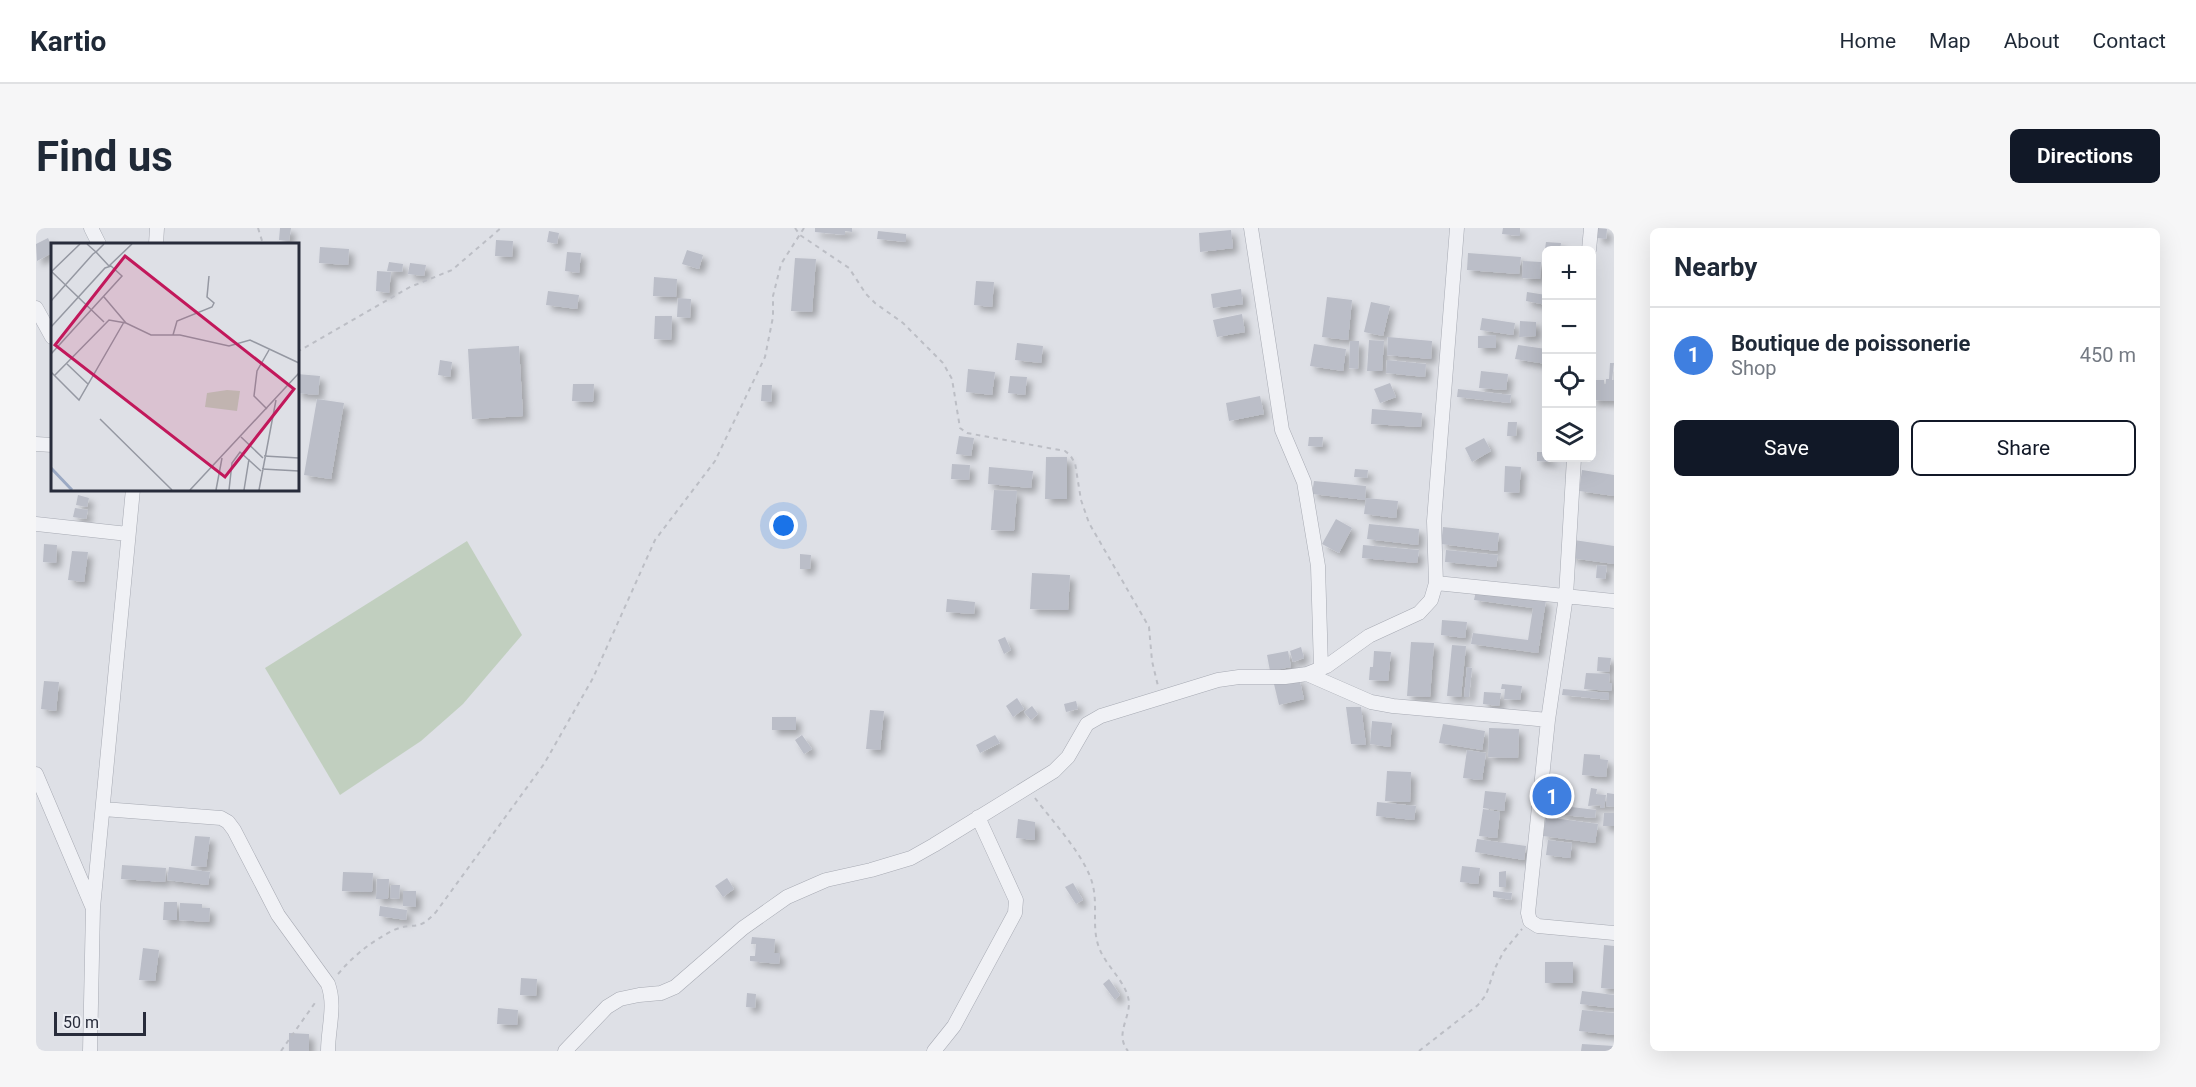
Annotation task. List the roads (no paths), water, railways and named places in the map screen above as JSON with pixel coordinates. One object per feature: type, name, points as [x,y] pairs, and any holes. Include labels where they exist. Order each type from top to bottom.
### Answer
[{"type":"street","points":[[91,228],[98,243]]},
{"type":"street","points":[[156,243],[157,228]]},
{"type":"street","points":[[1251,228],[1282,430],[1304,482],[1316,556],[1321,668]]},
{"type":"street","points":[[565,1051],[607,1007],[620,999],[661,993],[675,987],[743,928],[787,897],[826,880],[911,858],[1027,788],[1054,771],[1068,758],[1087,724],[1116,710],[1218,680],[1239,676],[1285,677],[1307,674],[1321,668],[1369,636],[1419,613],[1431,600],[1437,583],[1434,521],[1457,228]]},
{"type":"street","points":[[1589,246],[1591,228]]},
{"type":"street","points":[[36,308],[51,335]]},
{"type":"street","points":[[36,444],[51,445]]},
{"type":"street","points":[[1574,462],[1566,596],[1548,720],[1528,912],[1530,921],[1538,926],[1614,933]]},
{"type":"street","points":[[90,1051],[93,908],[133,490]]},
{"type":"street","points":[[36,524],[128,534]]},
{"type":"street","points":[[1437,583],[1614,601]]},
{"type":"street","points":[[1307,674],[1371,702],[1548,720]]},
{"type":"street","points":[[36,774],[93,908]]},
{"type":"street","points":[[103,809],[221,818],[228,822],[278,915],[328,984],[332,995],[328,1051]]},
{"type":"street","points":[[934,1051],[954,1026],[1015,913],[1016,900],[978,817]]},
{"type":"place","name":"Boutique de poissonerie","points":[[1552,796]]}]
